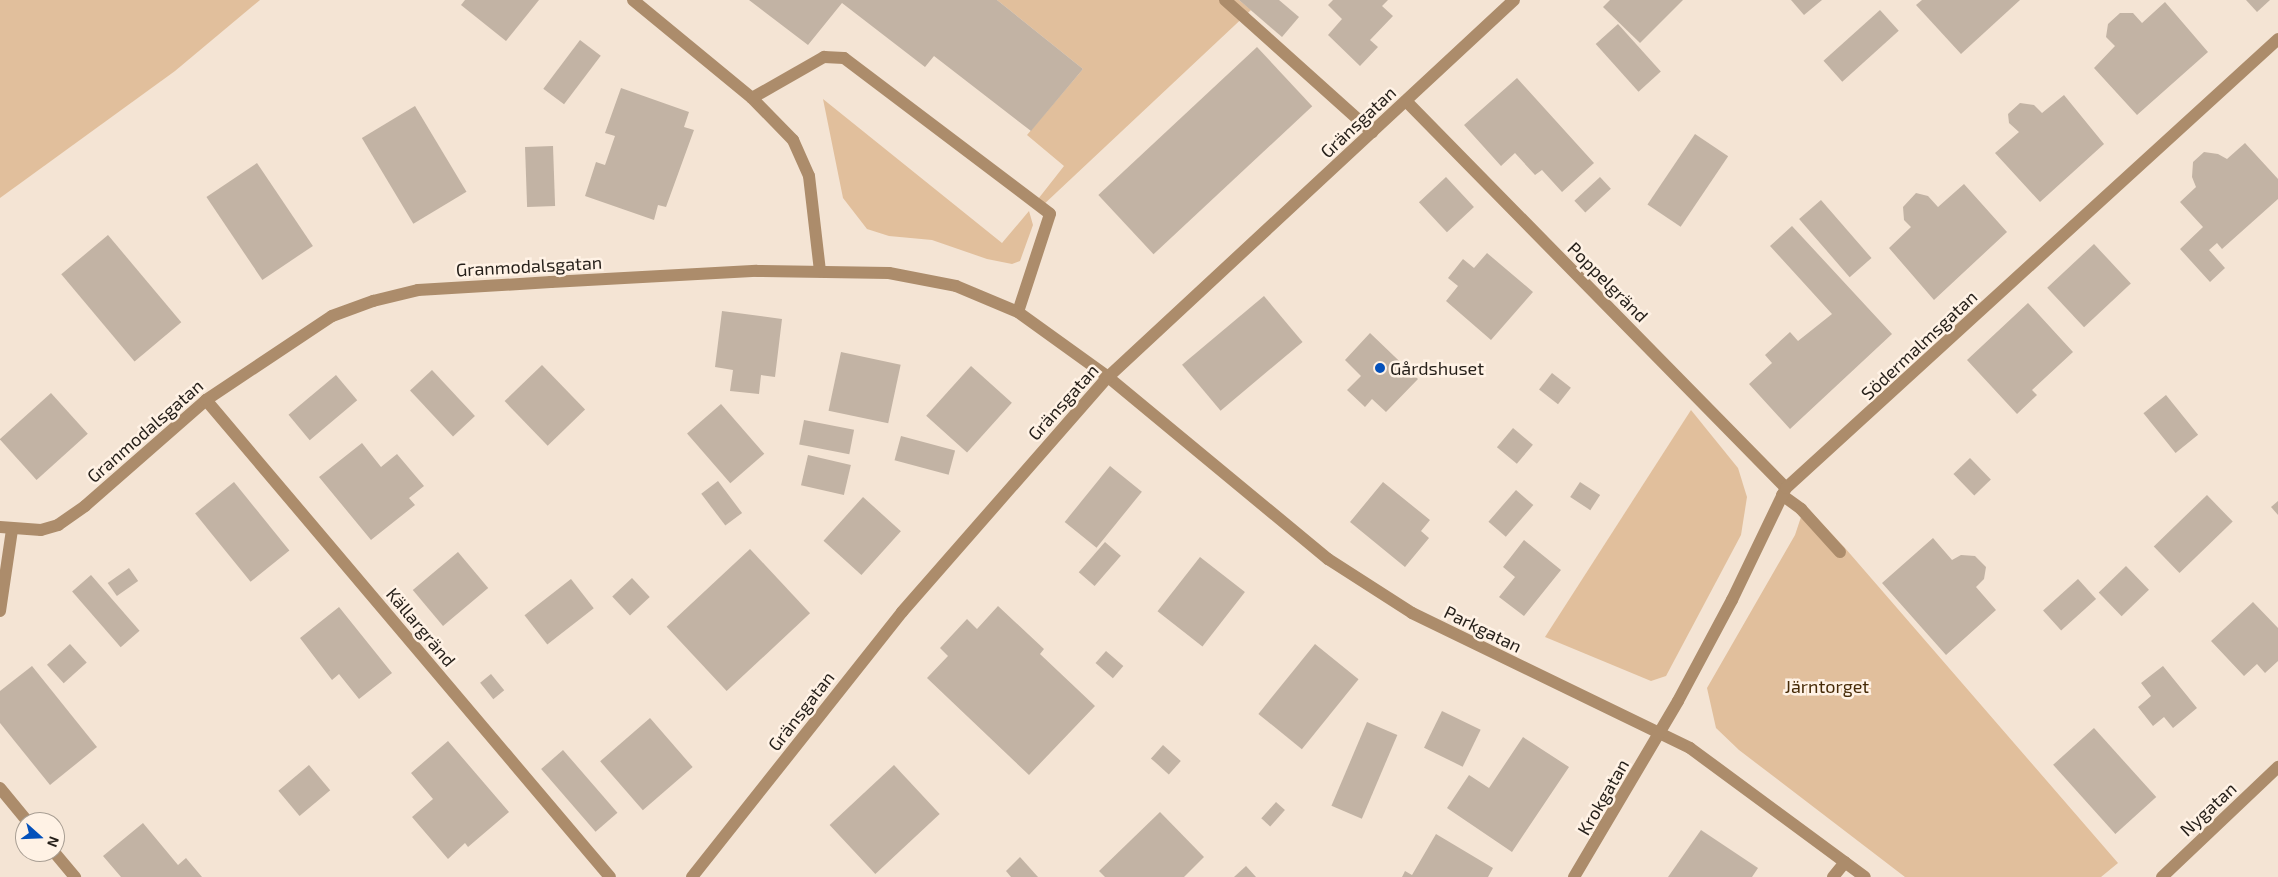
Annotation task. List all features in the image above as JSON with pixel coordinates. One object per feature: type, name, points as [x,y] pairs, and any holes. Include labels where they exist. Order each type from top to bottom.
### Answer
[{"type":"street","points":[[633,0],[752,98],[793,140],[809,176],[820,271]]},
{"type":"street","points":[[1225,0],[1372,132]]},
{"type":"street","name":"Gränsgatan","points":[[692,877],[902,612],[1108,377],[1514,0]]},
{"type":"street","name":"Södermalmsgatan","points":[[1660,733],[1732,600],[1784,492],[2278,39]]},
{"type":"street","points":[[752,98],[824,56],[844,58],[1050,214],[1018,312]]},
{"type":"street","name":"Poppelgränd","points":[[1406,101],[1801,508],[1840,552]]},
{"type":"street","name":"Granmodalsgatan","points":[[6,529],[41,530],[58,525],[85,506],[206,400],[332,316],[418,290],[757,271],[889,273],[956,286],[1018,312],[1108,377]]},
{"type":"street","name":"Parkgatan","points":[[1108,377],[1328,559],[1412,613],[1660,733],[1712,763],[1865,877]]},
{"type":"street","name":"Källargränd","points":[[206,400],[610,877]]},
{"type":"street","points":[[0,612],[6,529]]},
{"type":"street","name":"Krokgatan","points":[[1574,877],[1660,733]]},
{"type":"street","name":"Nygatan","points":[[2162,877],[2278,767]]},
{"type":"street","points":[[0,788],[20,812]]},
{"type":"street","points":[[62,862],[75,877]]},
{"type":"street","points":[[1834,877],[1845,862]]},
{"type":"green space","points":[[0,0],[260,0],[175,71],[0,198]]},
{"type":"green space","points":[[997,0],[1239,0],[1251,10],[1041,207],[1035,203],[1064,166],[1027,135],[1083,69]]},
{"type":"green space","points":[[823,99],[1002,243],[1029,211],[1033,225],[1020,261],[1012,264],[987,259],[932,240],[889,236],[867,229],[843,198]]},
{"type":"green space","points":[[1691,410],[1738,468],[1747,497],[1741,535],[1666,676],[1651,681],[1545,637]]},
{"type":"green space","name":"Järntorget","points":[[1805,505],[1845,548],[2118,863],[2101,877],[1905,877],[1739,750],[1716,728],[1707,688],[1795,535]]},
{"type":"building","points":[[465,0],[539,0],[506,41],[461,5]]},
{"type":"building","points":[[749,0],[997,0],[1083,69],[1031,131],[934,56],[925,67],[842,3],[808,45]]},
{"type":"building","points":[[1239,0],[1279,0],[1299,17],[1282,37]]},
{"type":"building","points":[[1333,0],[1388,0],[1382,6],[1393,16],[1370,40],[1378,47],[1360,66],[1328,35],[1342,19],[1328,5]]},
{"type":"building","points":[[1610,0],[1683,0],[1640,43],[1603,7]]},
{"type":"building","points":[[1791,0],[1822,0],[1804,15]]},
{"type":"building","points":[[1922,0],[2020,0],[1961,54],[1916,5]]},
{"type":"building","points":[[2246,0],[2270,0],[2257,12]]},
{"type":"building","points":[[2165,2],[2208,52],[2137,115],[2094,68],[2115,46],[2106,37],[2108,24],[2120,13],[2133,13],[2142,23]]},
{"type":"building","points":[[1880,10],[1899,31],[1842,82],[1824,61]]},
{"type":"building","points":[[1618,24],[1661,72],[1639,92],[1596,44]]},
{"type":"building","points":[[580,40],[601,56],[564,104],[543,89]]},
{"type":"building","points":[[1257,47],[1312,106],[1154,254],[1098,195]]},
{"type":"building","points":[[1517,78],[1594,163],[1562,192],[1542,170],[1535,175],[1515,153],[1501,166],[1464,125]]},
{"type":"building","points":[[621,88],[689,112],[684,127],[694,130],[666,207],[658,205],[654,220],[585,196],[596,162],[605,165],[615,136],[605,133]]},
{"type":"building","points":[[2064,95],[2104,144],[2040,202],[1995,153],[2019,132],[2009,123],[2008,114],[2020,103],[2034,105],[2042,113]]},
{"type":"building","points":[[415,106],[467,192],[413,224],[362,138]]},
{"type":"building","points":[[1695,134],[1728,156],[1681,227],[1647,204]]},
{"type":"building","points":[[2245,143],[2278,179],[2278,199],[2222,249],[2217,243],[2209,250],[2225,268],[2210,282],[2180,249],[2203,227],[2180,202],[2196,187],[2192,177],[2193,162],[2204,152],[2218,154],[2227,159]]},
{"type":"building","points":[[553,146],[555,206],[527,207],[525,147]]},
{"type":"building","points":[[257,163],[313,246],[262,280],[206,197]]},
{"type":"building","points":[[1446,177],[1474,207],[1447,232],[1419,202]]},
{"type":"building","points":[[1600,177],[1611,189],[1585,213],[1574,201]]},
{"type":"building","points":[[1964,184],[2007,232],[1934,300],[1889,248],[1911,227],[1904,220],[1903,207],[1916,193],[1928,196],[1938,207]]},
{"type":"building","points":[[1821,200],[1872,258],[1850,277],[1799,219]]},
{"type":"building","points":[[1792,226],[1892,334],[1790,429],[1749,384],[1772,363],[1765,355],[1790,332],[1798,341],[1832,314],[1770,246]]},
{"type":"building","points":[[108,235],[181,322],[135,362],[61,274]]},
{"type":"building","points":[[2094,244],[2131,283],[2084,327],[2047,288]]},
{"type":"building","points":[[1487,253],[1533,292],[1491,340],[1446,301],[1458,286],[1448,278],[1463,259],[1474,268]]},
{"type":"building","points":[[1264,296],[1303,342],[1221,411],[1182,365]]},
{"type":"building","points":[[2028,303],[2073,352],[2032,390],[2037,395],[2017,414],[1967,360]]},
{"type":"building","points":[[722,311],[782,319],[775,377],[761,375],[759,394],[730,391],[733,370],[715,367]]},
{"type":"building","name":"Gårdshuset","points":[[1370,333],[1418,379],[1386,412],[1372,399],[1365,407],[1347,390],[1361,376],[1345,360]]},
{"type":"building","points":[[841,352],[901,365],[888,423],[829,411]]},
{"type":"building","points":[[542,365],[585,410],[548,446],[505,401]]},
{"type":"building","points":[[971,366],[1012,403],[967,453],[926,416]]},
{"type":"building","points":[[432,370],[475,416],[453,437],[410,390]]},
{"type":"building","points":[[1552,373],[1571,388],[1558,404],[1539,390]]},
{"type":"building","points":[[336,375],[357,400],[310,440],[289,415]]},
{"type":"building","points":[[51,393],[88,434],[37,480],[0,439]]},
{"type":"building","points":[[2166,395],[2198,435],[2176,453],[2143,413]]},
{"type":"building","points":[[721,404],[764,454],[730,483],[687,434]]},
{"type":"building","points":[[804,420],[854,430],[849,454],[799,445]]},
{"type":"building","points":[[1513,428],[1533,445],[1517,464],[1497,447]]},
{"type":"building","points":[[901,436],[955,450],[949,475],[895,460]]},
{"type":"building","points":[[362,443],[381,467],[397,454],[424,486],[409,498],[415,505],[371,540],[319,477]]},
{"type":"building","points":[[808,455],[851,465],[844,495],[801,485]]},
{"type":"building","points":[[1970,458],[1991,480],[1974,496],[1953,474]]},
{"type":"building","points":[[1110,466],[1142,492],[1097,548],[1065,522]]},
{"type":"building","points":[[718,481],[742,513],[725,526],[701,494]]},
{"type":"building","points":[[234,482],[289,550],[251,582],[195,513]]},
{"type":"building","points":[[1383,482],[1430,520],[1421,531],[1429,538],[1405,567],[1350,522]]},
{"type":"building","points":[[1580,482],[1600,495],[1590,510],[1570,497]]},
{"type":"building","points":[[1516,490],[1533,505],[1506,537],[1488,522]]},
{"type":"building","points":[[2207,495],[2233,522],[2179,573],[2154,546]]},
{"type":"building","points":[[863,497],[901,531],[861,575],[824,541]]},
{"type":"building","points":[[2278,501],[2278,515],[2271,507]]},
{"type":"building","points":[[1933,538],[1952,560],[1961,555],[1975,556],[1986,567],[1984,579],[1976,587],[1996,610],[1946,655],[1882,583]]},
{"type":"building","points":[[1524,540],[1561,570],[1524,616],[1499,597],[1515,577],[1503,567]]},
{"type":"building","points":[[1105,542],[1121,556],[1095,586],[1079,572]]},
{"type":"building","points":[[750,549],[810,613],[727,691],[667,627]]},
{"type":"building","points":[[458,552],[488,588],[443,626],[413,590]]},
{"type":"building","points":[[1200,557],[1245,592],[1202,646],[1158,611]]},
{"type":"building","points":[[2126,566],[2149,590],[2122,616],[2099,592]]},
{"type":"building","points":[[129,568],[138,581],[117,596],[108,583]]},
{"type":"building","points":[[91,575],[140,631],[121,647],[72,591]]},
{"type":"building","points":[[632,578],[650,597],[630,615],[612,596]]},
{"type":"building","points":[[571,579],[594,608],[547,644],[525,615]]},
{"type":"building","points":[[2078,579],[2096,599],[2061,631],[2043,610]]},
{"type":"building","points":[[2253,602],[2278,628],[2278,661],[2265,673],[2257,664],[2244,676],[2211,641]]},
{"type":"building","points":[[998,606],[1044,649],[1040,654],[1095,706],[1029,775],[927,678],[948,656],[940,648],[967,619],[977,629]]},
{"type":"building","points":[[339,607],[392,673],[359,699],[339,674],[332,680],[300,638]]},
{"type":"building","points":[[70,644],[87,663],[64,683],[47,665]]},
{"type":"building","points":[[1315,644],[1359,679],[1302,749],[1258,714]]},
{"type":"building","points":[[1106,651],[1123,666],[1113,678],[1096,663]]},
{"type":"building","points":[[32,666],[97,747],[50,785],[0,723],[0,691]]},
{"type":"building","points":[[2163,666],[2197,708],[2173,728],[2164,717],[2153,726],[2138,707],[2151,696],[2141,683]]},
{"type":"building","points":[[491,674],[504,690],[493,699],[480,683]]},
{"type":"building","points":[[1442,711],[1481,730],[1463,767],[1424,748]]},
{"type":"building","points":[[650,718],[693,767],[643,810],[600,761]]},
{"type":"building","points":[[1367,722],[1397,735],[1362,819],[1331,806]]},
{"type":"building","points":[[2094,728],[2156,797],[2115,834],[2053,765]]},
{"type":"building","points":[[1523,737],[1569,767],[1512,852],[1447,808],[1469,775],[1489,788]]},
{"type":"building","points":[[448,741],[509,812],[468,847],[465,843],[448,859],[412,817],[433,799],[411,773]]},
{"type":"building","points":[[1163,745],[1181,761],[1169,774],[1151,758]]},
{"type":"building","points":[[563,750],[617,813],[596,832],[541,769]]},
{"type":"building","points":[[309,765],[330,790],[300,816],[278,791]]},
{"type":"building","points":[[894,765],[940,814],[875,874],[830,825]]},
{"type":"building","points":[[1276,802],[1285,810],[1270,826],[1261,818]]},
{"type":"building","points":[[1160,812],[1204,857],[1184,877],[1105,877],[1099,871]]},
{"type":"building","points":[[143,823],[178,865],[186,858],[202,877],[121,877],[103,856]]},
{"type":"building","points":[[1701,830],[1758,868],[1752,877],[1668,877]]},
{"type":"building","points":[[1436,834],[1493,868],[1488,877],[1402,877],[1405,871],[1412,875]]},
{"type":"building","points":[[1020,857],[1038,877],[1011,877],[1006,871]]},
{"type":"building","points":[[1246,866],[1256,877],[1234,877]]},
{"type":"place","name":"Gårdshuset","points":[[1380,368]]}]
